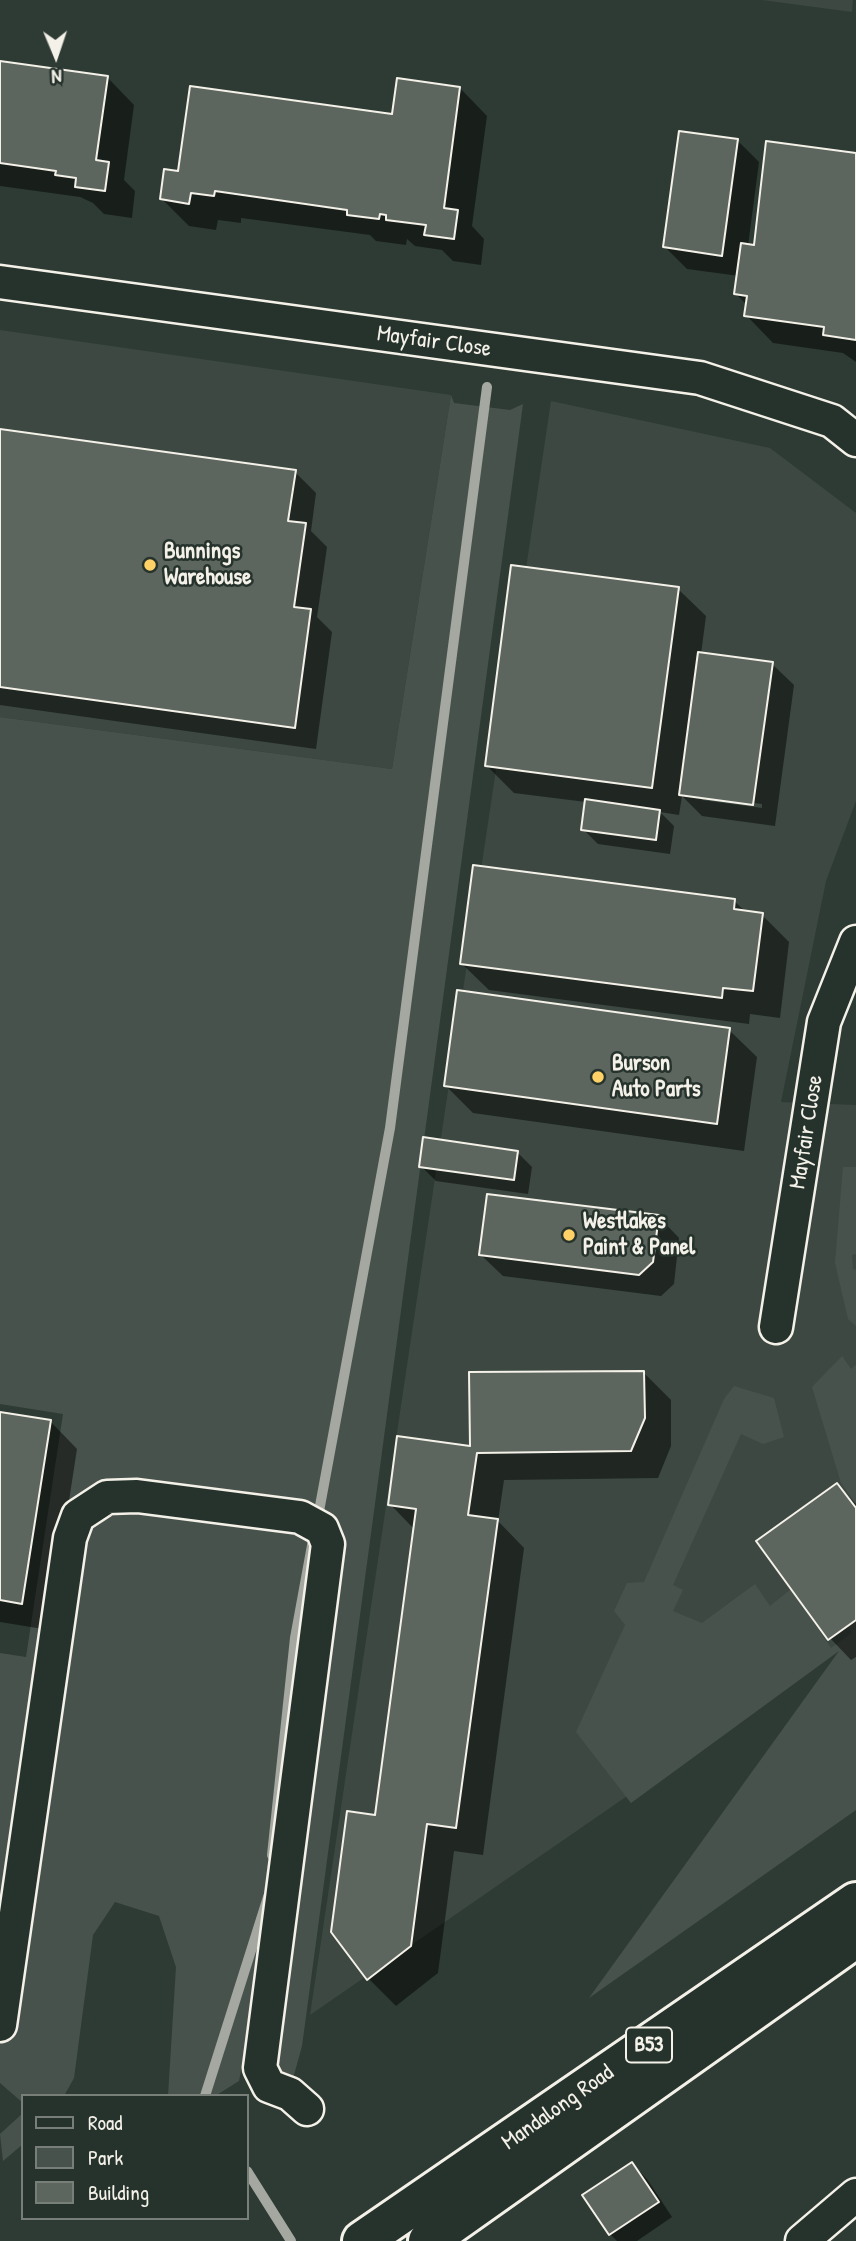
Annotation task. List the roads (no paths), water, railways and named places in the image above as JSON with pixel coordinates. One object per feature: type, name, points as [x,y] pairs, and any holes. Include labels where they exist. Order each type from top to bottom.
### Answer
[{"type":"main road","name":"Mandalong Road","points":[[362,2241],[856,1902]]},
{"type":"main road","name":"Mandalong Road","points":[[428,2241],[856,1938]]},
{"type":"street","name":"Mayfair Close","points":[[0,282],[700,378],[832,421],[856,440]]},
{"type":"street","name":"Mayfair Close","points":[[776,1327],[824,1022],[856,942]]},
{"type":"street","points":[[0,2025],[69,1538],[78,1516],[107,1497],[137,1496],[300,1517],[322,1529],[328,1544],[260,2068],[269,2086],[290,2094],[307,2109]]},
{"type":"street","points":[[802,2241],[856,2195]]},
{"type":"waterway","points":[[317,1522],[390,1128],[487,387]]},
{"type":"waterway","points":[[272,1855],[295,1638],[313,1540]]},
{"type":"waterway","points":[[206,2094],[268,1897]]},
{"type":"waterway","points":[[248,2173],[291,2241]]},
{"type":"place","name":"Bunnings Warehouse","points":[[150,565]]},
{"type":"place","name":"Burson Auto Parts","points":[[598,1077]]},
{"type":"place","name":"Westlakes Paint & Panel","points":[[569,1235]]}]
